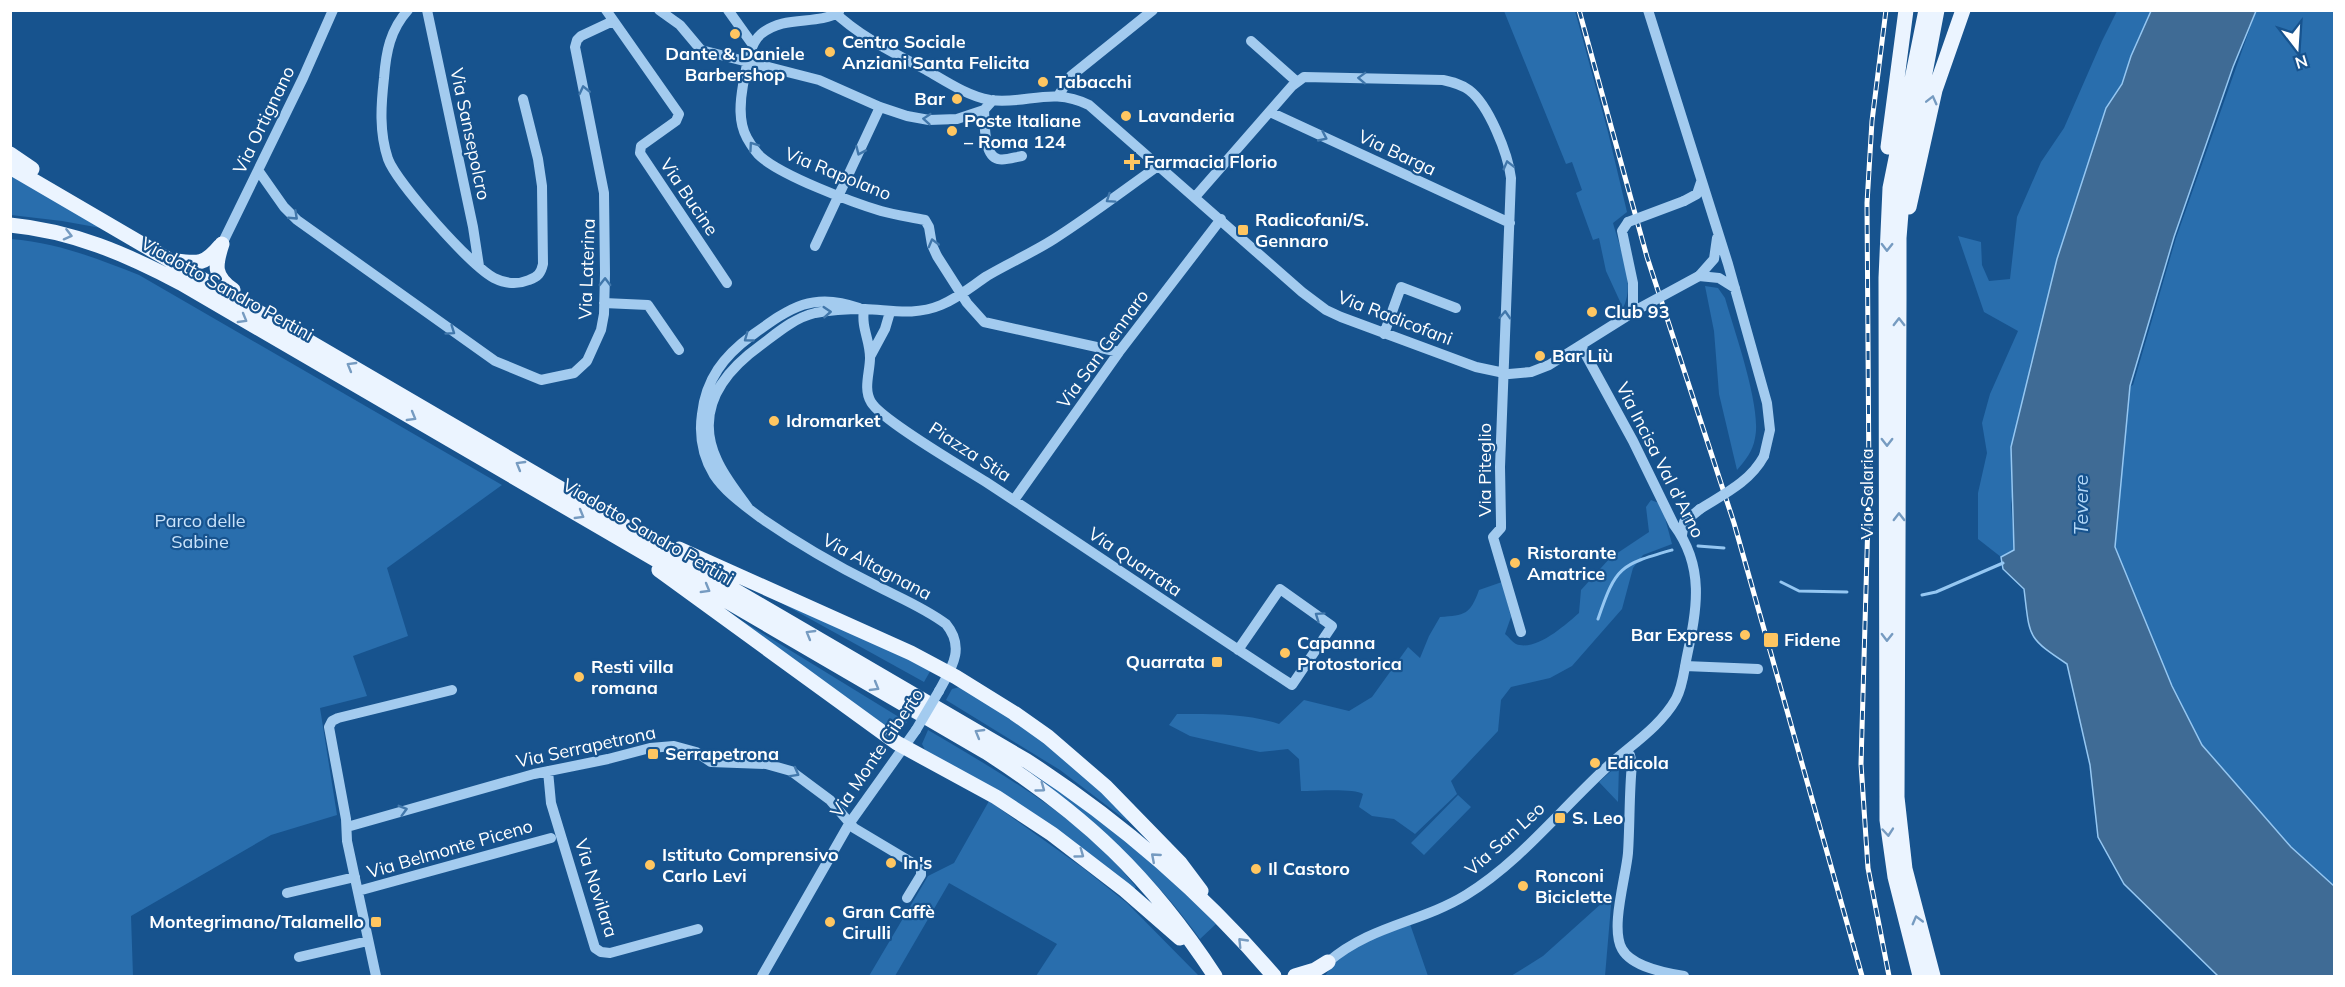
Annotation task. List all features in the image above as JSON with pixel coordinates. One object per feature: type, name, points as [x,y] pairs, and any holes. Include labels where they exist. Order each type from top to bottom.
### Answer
[{"type":"main road","points":[[1890,188],[1887,156],[1906,10]]},
{"type":"main road","name":"Via Salaria","points":[[1920,976],[1894,877],[1889,849],[1886,805],[1886,278],[1890,188],[1926,10]]},
{"type":"main road","name":"Via Salaria","points":[[1933,976],[1905,869],[1898,797],[1899,238],[1906,166],[1937,10]]},
{"type":"main road","points":[[1899,238],[1914,189],[1920,150],[1935,90],[1963,10]]},
{"type":"main road","points":[[10,154],[53,183],[70,202]]},
{"type":"main road","name":"Viadotto Sandro Pertini","points":[[10,167],[266,316],[986,752],[1036,785],[1076,815],[1138,875],[1171,912],[1206,963]]},
{"type":"main road","name":"Viadotto Sandro Pertini","points":[[10,225],[54,232],[89,241],[123,253],[156,270],[1036,767],[1130,836],[1171,871],[1212,912]]},
{"type":"main road","points":[[167,259],[203,262],[211,257],[222,244]]},
{"type":"main road","points":[[222,244],[216,265],[220,279],[266,316]]},
{"type":"main road","points":[[622,532],[732,571],[911,653],[1031,724],[1106,787],[1180,863],[1200,888],[1212,912],[1276,975]]},
{"type":"main road","points":[[622,532],[709,608],[905,747],[1009,805],[1086,858],[1159,918],[1206,963],[1215,976]]},
{"type":"main road","points":[[1296,976],[1310,973],[1328,962]]},
{"type":"main road","points":[[1320,976],[1328,962]]},
{"type":"street","name":"Via Ortignano","points":[[222,244],[333,10]]},
{"type":"street","points":[[408,10],[392,32],[386,58],[381,118],[388,160],[399,180],[459,248],[491,276],[513,283],[533,279],[542,269],[544,216],[542,186],[538,159],[523,99]]},
{"type":"street","name":"Via Sansepolcro","points":[[427,10],[471,215],[478,266]]},
{"type":"street","points":[[606,10],[613,21]]},
{"type":"street","points":[[659,10],[680,25],[698,48],[819,80],[880,107],[914,118],[938,120],[963,118],[984,110],[993,100]]},
{"type":"street","points":[[728,10],[753,45],[763,33],[778,25],[836,12]]},
{"type":"street","points":[[1058,96],[1071,76],[1153,10]]},
{"type":"street","points":[[1648,10],[1735,288],[1768,408],[1770,435],[1764,456],[1746,479],[1684,522],[1682,536]]},
{"type":"street","name":"Via Radicofani","points":[[836,12],[865,37],[975,96],[993,100],[1058,96],[1077,100],[1094,108],[1296,287],[1322,307],[1384,334],[1476,367],[1503,374],[1520,374],[1538,370],[1581,346],[1636,310],[1728,264]]},
{"type":"street","name":"Via Laterina","points":[[258,170],[289,213],[488,357],[536,379],[547,380],[571,375],[584,365],[593,350],[601,330],[604,303],[604,193],[575,47],[581,36],[613,21]]},
{"type":"street","name":"Via Bucine","points":[[613,21],[679,114],[676,121],[641,146],[640,153],[727,283]]},
{"type":"street","points":[[1195,197],[1296,81],[1251,41]]},
{"type":"street","name":"Via Rapolano","points":[[753,45],[743,84],[741,113],[746,135],[754,148],[776,168],[839,195],[882,212],[925,220],[929,227],[934,250],[961,294]]},
{"type":"street","name":"Via Piteglio","points":[[1296,81],[1306,76],[1443,80],[1467,88],[1483,106],[1507,158],[1511,178],[1500,467],[1501,522],[1500,528],[1493,537],[1521,632]]},
{"type":"street","points":[[816,246],[880,107]]},
{"type":"street","points":[[984,110],[987,148],[990,155],[999,160],[1022,156]]},
{"type":"street","name":"Via Barga","points":[[1270,112],[1510,223]]},
{"type":"street","points":[[870,358],[868,339],[862,324],[864,309],[906,312],[937,307],[1054,238],[1158,166]]},
{"type":"street","points":[[1636,310],[1622,231],[1628,222],[1697,194],[1701,182]]},
{"type":"street","name":"Via San Gennaro","points":[[1014,500],[1119,352],[1221,219]]},
{"type":"street","points":[[1717,231],[1716,255],[1707,273],[1735,288]]},
{"type":"street","points":[[1384,334],[1401,287],[1456,308]]},
{"type":"street","points":[[961,294],[977,316],[991,325],[1119,352]]},
{"type":"street","name":"Via Altagnana","points":[[864,309],[840,301],[817,301],[754,334],[732,351],[716,370],[704,400],[701,430],[708,462],[721,484],[749,509],[813,552],[944,622],[952,633],[956,646],[955,658],[948,673]]},
{"type":"street","points":[[604,303],[648,305],[679,350]]},
{"type":"street","name":"Via Altagnana","points":[[749,509],[725,476],[714,453],[710,436],[710,411],[717,390],[727,373],[741,359],[779,332],[794,314],[864,309]]},
{"type":"street","points":[[870,358],[886,327],[890,312]]},
{"type":"street","name":"Via Incisa Val d'Arno","points":[[1581,346],[1633,441],[1674,525],[1682,536],[1693,568],[1697,601],[1679,692],[1668,711],[1626,751]]},
{"type":"street","name":"Piazza Stia","points":[[870,358],[867,392],[871,403],[879,411],[1014,500]]},
{"type":"street","name":"Via Quarrata","points":[[1014,500],[1242,653],[1292,685],[1332,626],[1280,589],[1242,653]]},
{"type":"street","points":[[1685,666],[1758,669]]},
{"type":"street","name":"Via Monte Giberto","points":[[762,976],[849,824],[905,747],[948,673]]},
{"type":"street","points":[[376,976],[347,841],[347,826],[329,732],[330,723],[338,718],[452,690]]},
{"type":"street","name":"Via Serrapetrona","points":[[347,826],[548,771],[650,748],[679,747],[700,754],[711,762],[766,764],[791,771],[830,800],[849,824]]},
{"type":"street","points":[[1626,751],[1630,755],[1632,764],[1628,853],[1618,923],[1620,945],[1629,957],[1643,965],[1684,976]]},
{"type":"street","name":"Via San Leo","points":[[1328,962],[1364,938],[1431,913],[1474,890],[1500,870],[1626,751]]},
{"type":"street","name":"Via Novilara","points":[[548,771],[551,804],[595,948],[601,952],[610,953],[698,929]]},
{"type":"street","points":[[849,824],[921,868],[921,875],[908,898]]},
{"type":"street","name":"Via Belmonte Piceno","points":[[358,891],[550,838]]},
{"type":"street","points":[[287,893],[355,877]]},
{"type":"street","points":[[299,957],[368,941]]},
{"type":"green space","points":[[1504,11],[1575,11],[1627,212],[1613,223],[1627,277],[1627,298],[1623,308],[1606,271],[1599,238],[1593,240],[1576,193],[1582,190],[1572,162],[1566,164]]},
{"type":"green space","points":[[2117,11],[2151,11],[2131,56],[2122,84],[2106,108],[2030,365],[2011,504],[2014,550],[2001,557],[1978,539],[1978,493],[1987,453],[1982,423],[1990,394],[2018,331],[1984,312],[1958,236],[1981,242],[1982,265],[1989,281],[2010,279],[2017,217],[2041,162],[2064,128]]},
{"type":"green space","points":[[2256,11],[2334,11],[2334,886],[2291,847],[2202,745],[2172,686],[2115,547],[2130,386],[2133,385],[2176,238]]},
{"type":"green space","points":[[11,175],[101,228],[11,215]]},
{"type":"green space","name":"Parco delle Sabine","points":[[11,239],[61,248],[139,275],[502,485],[387,568],[408,636],[353,656],[367,696],[320,708],[337,815],[271,835],[131,916],[133,976],[11,976]]},
{"type":"green space","points":[[1705,286],[1718,288],[1725,298],[1755,408],[1754,443],[1748,456],[1737,470],[1719,394],[1714,331]]},
{"type":"green space","points":[[1651,500],[1664,505],[1672,544],[1643,555],[1633,568],[1622,609],[1572,666],[1550,678],[1511,687],[1501,700],[1498,731],[1451,781],[1457,794],[1415,834],[1394,819],[1372,816],[1359,807],[1363,794],[1359,792],[1301,791],[1299,759],[1288,749],[1260,752],[1190,736],[1169,725],[1177,714],[1241,716],[1279,724],[1304,700],[1349,711],[1372,697],[1408,647],[1420,658],[1440,617],[1466,612],[1473,604],[1479,590],[1502,582],[1511,617],[1505,634],[1516,644],[1524,645],[1541,641],[1579,613],[1581,590],[1610,558],[1649,532],[1646,507]]},
{"type":"green space","points":[[756,589],[932,668],[924,682]]},
{"type":"green space","points":[[739,619],[907,722],[898,730],[888,728],[738,621]]},
{"type":"green space","points":[[960,687],[1040,736],[1130,818],[1127,821],[1060,770],[946,700],[952,689]]},
{"type":"green space","points":[[928,730],[1012,781],[1066,819],[1115,862],[1136,887],[1133,891],[926,752],[922,744]]},
{"type":"green space","points":[[1619,764],[1618,802],[1599,782]]},
{"type":"green space","points":[[1029,771],[1079,805],[1127,842],[1216,924],[1200,939],[1143,870],[1076,809]]},
{"type":"green space","points":[[1458,795],[1471,807],[1424,855],[1411,843]]},
{"type":"green space","points":[[989,801],[1083,868],[1127,903],[1199,976],[1036,976],[1057,944],[949,883],[895,976],[869,976],[928,876],[954,863]]},
{"type":"green space","points":[[1612,894],[1605,976],[1511,976],[1543,956]]},
{"type":"green space","points":[[1410,924],[1428,976],[1325,976],[1342,957],[1352,950]]},
{"type":"water","name":"Tevere","points":[[2151,11],[2256,11],[2233,67],[2174,237],[2130,386],[2115,547],[2172,686],[2202,745],[2291,847],[2334,886],[2334,976],[2218,976],[2124,884],[2098,837],[2090,765],[2067,664],[2044,648],[2032,634],[2027,617],[2024,589],[2003,569],[2001,557],[2014,550],[2011,447],[2057,259],[2106,108],[2122,84],[2131,56]]},
{"type":"waterway","points":[[1698,546],[1724,548]]},
{"type":"waterway","points":[[1598,619],[1610,588],[1622,570],[1630,564],[1672,550]]},
{"type":"waterway","points":[[1922,595],[1936,592],[2003,563]]},
{"type":"waterway","points":[[1781,582],[1799,591],[1847,592]]},
{"type":"railway","points":[[1579,10],[1647,257],[1734,523],[1862,976]]},
{"type":"railway","points":[[1886,10],[1872,121],[1867,203],[1869,484],[1861,764],[1868,868],[1889,976]]},
{"type":"place","name":"Dante & Daniele Barbershop","points":[[735,34]]},
{"type":"place","name":"Centro Sociale Anziani Santa Felicita","points":[[830,52]]},
{"type":"place","name":"Tabacchi","points":[[1043,82]]},
{"type":"place","name":"Bar","points":[[957,99]]},
{"type":"place","name":"Lavanderia","points":[[1126,116]]},
{"type":"place","name":"Poste Italiane – Roma 124","points":[[952,131]]},
{"type":"place","name":"Farmacia Florio","points":[[1132,162]]},
{"type":"place","name":"Radicofani/S. Gennaro","points":[[1243,230]]},
{"type":"place","name":"Club 93","points":[[1592,312]]},
{"type":"place","name":"Bar Liù","points":[[1540,356]]},
{"type":"place","name":"Idromarket","points":[[774,421]]},
{"type":"place","name":"Ristorante Amatrice","points":[[1515,563]]},
{"type":"place","name":"Bar Express","points":[[1745,635]]},
{"type":"place","name":"Fidene","points":[[1771,640]]},
{"type":"place","name":"Capanna Protostorica","points":[[1285,653]]},
{"type":"place","name":"Quarrata","points":[[1217,662]]},
{"type":"place","name":"Resti villa romana","points":[[579,677]]},
{"type":"place","name":"Serrapetrona","points":[[653,754]]},
{"type":"place","name":"Edicola","points":[[1595,763]]},
{"type":"place","name":"S. Leo","points":[[1560,818]]},
{"type":"place","name":"In's","points":[[891,863]]},
{"type":"place","name":"Istituto Comprensivo Carlo Levi","points":[[650,865]]},
{"type":"place","name":"Il Castoro","points":[[1256,869]]},
{"type":"place","name":"Ronconi Biciclette","points":[[1523,886]]},
{"type":"place","name":"Montegrimano/Talamello","points":[[376,922]]},
{"type":"place","name":"Gran Caffè Cirulli","points":[[830,922]]}]
